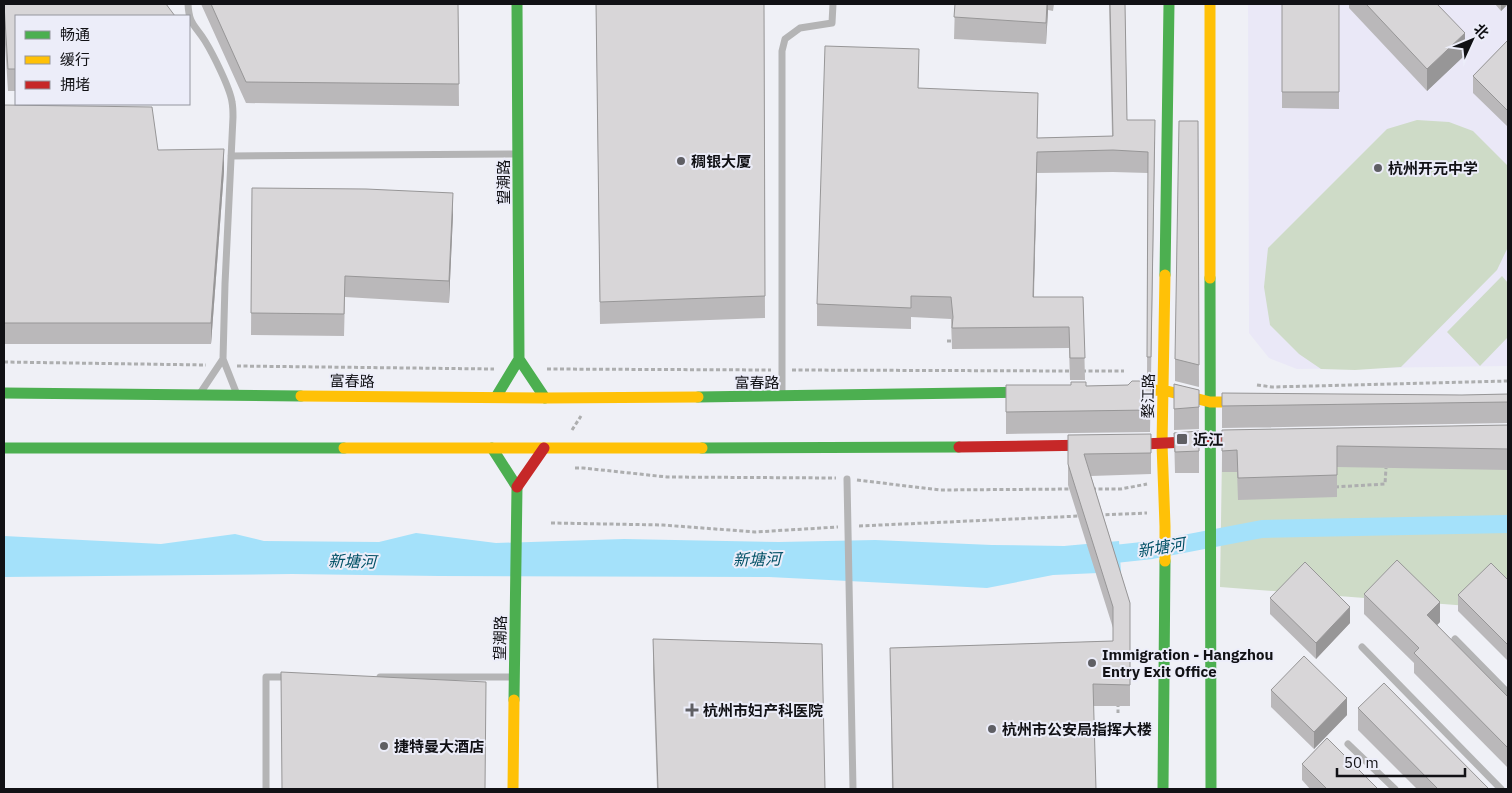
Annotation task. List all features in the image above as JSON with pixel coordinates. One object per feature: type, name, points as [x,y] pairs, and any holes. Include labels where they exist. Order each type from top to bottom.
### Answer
[{"type":"street","name":"望潮路","points":[[517,4],[519,359]]},
{"type":"street","name":"婺江路","points":[[1163,789],[1166,526],[1162,444],[1169,4]]},
{"type":"street","points":[[1210,4],[1211,789]]},
{"type":"street","points":[[496,398],[519,359],[544,398]]},
{"type":"street","points":[[1109,391],[1163,390],[1210,402],[1258,402]]},
{"type":"street","name":"富春路","points":[[4,393],[544,398],[782,397],[1040,392]]},
{"type":"street","points":[[4,448],[848,448],[1162,444],[1259,439]]},
{"type":"street","points":[[492,448],[517,487],[544,448]]},
{"type":"street","name":"望潮路","points":[[513,789],[517,487]]},
{"type":"lane","points":[[782,397],[782,51],[786,39],[800,28],[832,23],[833,4]]},
{"type":"lane","points":[[190,18],[194,28],[205,41],[232,100],[233,117],[224,284],[223,359],[238,395]]},
{"type":"lane","points":[[231,156],[518,154]]},
{"type":"lane","points":[[199,395],[223,359]]},
{"type":"lane","points":[[847,479],[853,789]]},
{"type":"lane","points":[[1455,639],[1508,693]]},
{"type":"lane","points":[[1362,647],[1501,789]]},
{"type":"lane","points":[[266,789],[266,677],[296,677]]},
{"type":"lane","points":[[376,677],[514,677]]},
{"type":"lane","points":[[1348,744],[1395,789]]},
{"type":"path","points":[[947,341],[956,341]]},
{"type":"path","points":[[4,362],[207,365]]},
{"type":"path","points":[[236,366],[497,369]]},
{"type":"path","points":[[545,369],[780,370]]},
{"type":"path","points":[[790,370],[1129,371]]},
{"type":"path","points":[[1256,384],[1272,386],[1508,381]]},
{"type":"path","points":[[571,432],[581,416]]},
{"type":"path","points":[[575,468],[667,477],[829,477],[940,490],[1078,489]]},
{"type":"path","points":[[1328,487],[1385,484],[1386,468]]},
{"type":"path","points":[[1088,489],[1121,489],[1163,480]]},
{"type":"path","points":[[1118,697],[1118,713]]},
{"type":"shaded area","name":"杭州开元中学","points":[[1248,4],[1508,4],[1508,366],[1297,369],[1269,358],[1249,333]]},
{"type":"green space","points":[[1417,120],[1449,122],[1473,131],[1507,165],[1508,247],[1497,270],[1401,367],[1355,370],[1321,369],[1299,354],[1270,325],[1264,287],[1268,248],[1387,129]]},
{"type":"green space","points":[[1502,276],[1508,283],[1508,337],[1480,366],[1447,332]]},
{"type":"green space","points":[[1508,453],[1508,609],[1220,587],[1222,457]]},
{"type":"water","points":[[416,533],[496,543],[624,539],[779,542],[875,540],[1064,546],[1119,541],[1121,572],[1053,575],[987,588],[769,577],[292,574],[4,577],[4,536],[161,544],[235,534],[264,541],[379,542]]},
{"type":"building","points":[[4,4],[166,4],[174,15],[15,15],[15,69],[8,69]]},
{"type":"building","points":[[211,4],[458,4],[459,84],[246,82]]},
{"type":"building","name":"稠银大厦","points":[[596,4],[764,4],[765,296],[600,302]]},
{"type":"building","points":[[955,4],[1047,4],[1046,23],[954,17]]},
{"type":"building","points":[[1110,4],[1125,4],[1127,120],[1155,120],[1151,357],[1147,357],[1148,152],[1113,150],[1037,152],[1033,297],[1083,297],[1085,358],[1070,358],[1069,327],[952,328],[951,297],[911,296],[911,308],[817,304],[825,46],[919,49],[918,88],[1038,93],[1037,138],[1113,136]]},
{"type":"building","points":[[1282,4],[1339,4],[1339,92],[1282,92]]},
{"type":"building","points":[[1366,4],[1437,4],[1465,33],[1427,69]]},
{"type":"building","points":[[1508,40],[1508,111],[1473,76]]},
{"type":"building","points":[[4,105],[152,107],[158,150],[224,149],[211,323],[4,323]]},
{"type":"building","points":[[1179,121],[1198,121],[1199,365],[1175,359]]},
{"type":"building","points":[[252,188],[366,189],[453,193],[449,281],[345,276],[344,314],[251,313]]},
{"type":"building","points":[[1132,381],[1151,381],[1150,410],[1006,412],[1006,385],[1071,385],[1071,382],[1086,382],[1086,386],[1128,385]]},
{"type":"building","points":[[1174,384],[1199,390],[1199,407],[1174,409]]},
{"type":"building","points":[[1222,393],[1508,394],[1508,402],[1222,406]]},
{"type":"building","points":[[1508,425],[1508,449],[1337,446],[1337,475],[1238,478],[1237,450],[1222,451],[1222,430]]},
{"type":"building","points":[[1199,431],[1199,451],[1175,452],[1174,433]]},
{"type":"building","name":"杭州市公安局指挥大楼","points":[[1151,434],[1151,453],[1084,454],[1130,603],[1130,685],[1093,684],[1096,789],[893,789],[890,648],[1113,641],[1113,607],[1068,464],[1068,435]]},
{"type":"building","points":[[1397,560],[1440,602],[1427,615],[1508,697],[1508,748],[1414,653],[1419,648],[1364,594]]},
{"type":"building","points":[[1305,562],[1350,607],[1316,643],[1270,598]]},
{"type":"building","points":[[1491,563],[1508,580],[1508,645],[1458,595]]},
{"type":"building","name":"杭州市妇产科医院","points":[[653,639],[822,644],[825,789],[658,789]]},
{"type":"building","points":[[1304,656],[1347,698],[1314,732],[1271,690]]},
{"type":"building","name":"捷特曼大酒店","points":[[281,672],[486,682],[485,789],[282,789]]},
{"type":"building","points":[[1384,683],[1489,789],[1438,789],[1358,708]]},
{"type":"building","points":[[1327,738],[1378,789],[1327,789],[1302,764]]},
{"type":"waterway","name":"新塘河","points":[[1096,556],[1152,550],[1262,529],[1508,524]]},
{"type":"traffic: fast","points":[[496,397],[519,359],[517,4]]},
{"type":"traffic: fast","points":[[1165,275],[1169,4]]},
{"type":"traffic: fast","points":[[1210,278],[1211,789]]},
{"type":"traffic: fast","points":[[519,359],[545,398]]},
{"type":"traffic: fast","points":[[698,397],[1033,392]]},
{"type":"traffic: fast","points":[[4,393],[301,396]]},
{"type":"traffic: fast","points":[[702,448],[959,447]]},
{"type":"traffic: fast","points":[[4,448],[344,448]]},
{"type":"traffic: fast","points":[[492,448],[517,487],[514,700]]},
{"type":"traffic: fast","points":[[1163,789],[1165,561]]},
{"type":"traffic: slow","points":[[1210,4],[1210,278]]},
{"type":"traffic: slow","points":[[1165,275],[1162,444],[1165,561]]},
{"type":"traffic: slow","points":[[1124,391],[1163,390],[1210,402],[1249,402]]},
{"type":"traffic: slow","points":[[301,396],[698,397]]},
{"type":"traffic: slow","points":[[344,448],[702,448]]},
{"type":"traffic: slow","points":[[513,789],[514,700]]},
{"type":"traffic: jam","points":[[1123,445],[1249,439]]},
{"type":"traffic: jam","points":[[959,447],[1094,445]]},
{"type":"traffic: jam","points":[[517,487],[544,448]]},
{"type":"place","name":"稠银大厦","points":[[681,161]]},
{"type":"place","name":"杭州开元中学","points":[[1378,168]]},
{"type":"place","name":"近江","points":[[1182,439]]},
{"type":"place","name":"Immigration - Hangzhou Entry Exit Office","points":[[1092,663]]},
{"type":"place","name":"杭州市妇产科医院","points":[[692,710]]},
{"type":"place","name":"杭州市公安局指挥大楼","points":[[992,729]]},
{"type":"place","name":"捷特曼大酒店","points":[[384,746]]}]
